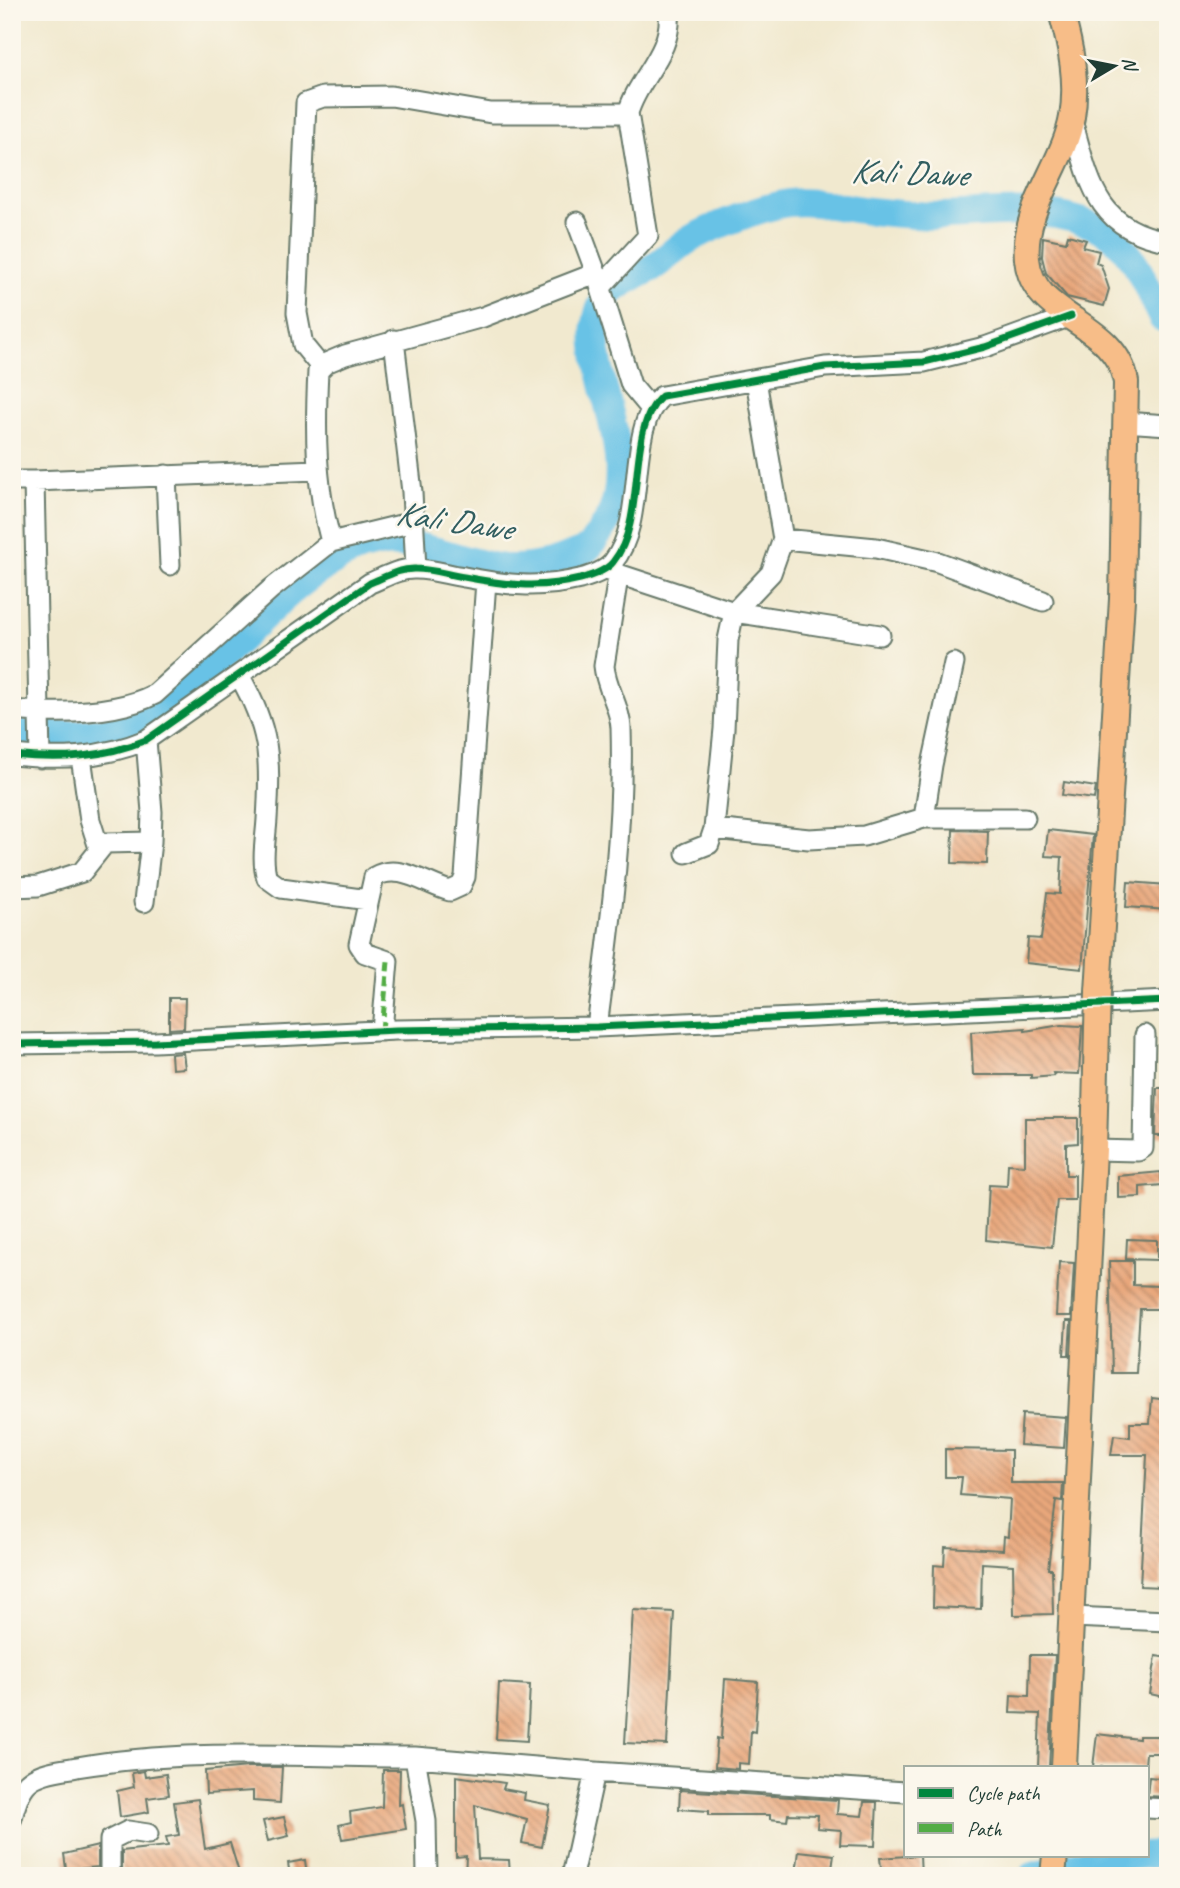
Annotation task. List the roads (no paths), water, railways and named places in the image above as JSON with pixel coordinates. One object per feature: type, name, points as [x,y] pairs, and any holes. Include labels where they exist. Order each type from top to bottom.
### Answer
[{"type":"main road","points":[[1061,12],[1076,81],[1072,120],[1041,193],[1030,232],[1027,259],[1040,295],[1071,316],[1118,356],[1126,382],[1122,599],[1098,992],[1094,1150],[1064,1766]]},
{"type":"main road","points":[[1053,1876],[1055,1856]]},
{"type":"street","points":[[331,542],[317,470],[315,428],[318,371],[345,355],[483,317],[598,280],[648,236],[628,113],[631,101],[668,38],[669,12]]},
{"type":"street","points":[[321,367],[303,345],[298,313],[306,103],[323,97],[391,96],[491,113],[628,113]]},
{"type":"street","points":[[1072,120],[1100,202],[1118,224],[1144,236],[1168,242]]},
{"type":"street","points":[[577,222],[631,385],[651,409]]},
{"type":"street","points":[[597,1027],[616,886],[621,726],[605,681],[604,666],[611,573],[632,515],[643,429],[651,409],[662,396],[675,391],[825,367],[925,362],[985,347],[1071,316]]},
{"type":"street","points":[[394,340],[414,545]]},
{"type":"street","points":[[686,853],[709,844],[714,829],[724,729],[728,640],[734,612],[771,573],[783,539],[756,380]]},
{"type":"street","points":[[1124,422],[1168,425]]},
{"type":"street","points":[[12,481],[317,470]]},
{"type":"street","points":[[166,475],[170,565]]},
{"type":"street","points":[[34,481],[41,736]]},
{"type":"street","points":[[783,539],[876,548],[938,562],[1043,601]]},
{"type":"street","points":[[12,755],[41,736],[155,694],[271,589],[331,542],[414,545],[486,581],[547,587],[611,573],[734,612],[880,635]]},
{"type":"street","points":[[12,710],[41,736],[81,757],[118,752],[146,740],[239,675],[370,583],[414,545]]},
{"type":"street","points":[[382,1031],[388,961],[365,953],[360,947],[374,877],[384,870],[396,870],[450,891],[461,886],[465,877],[486,581]]},
{"type":"street","points":[[925,818],[932,765],[954,663]]},
{"type":"street","points":[[239,675],[261,717],[269,762],[264,856],[267,878],[281,888],[368,900]]},
{"type":"street","points":[[144,902],[152,812],[146,740]]},
{"type":"street","points":[[81,757],[90,820],[99,848]]},
{"type":"street","points":[[714,829],[809,839],[864,836],[925,818],[1026,818]]},
{"type":"street","points":[[12,887],[31,887],[73,877],[90,865],[99,848],[115,841],[151,842]]},
{"type":"street","points":[[12,1044],[155,1042],[382,1031],[597,1027],[1168,1001]]},
{"type":"street","points":[[1094,1150],[1138,1151],[1143,1148],[1145,1035]]},
{"type":"street","points":[[1071,1616],[1168,1621]]},
{"type":"street","points":[[415,1757],[426,1821],[427,1876]]},
{"type":"street","points":[[12,1818],[22,1791],[30,1780],[54,1771],[104,1762],[160,1758],[415,1757],[595,1772],[904,1792]]},
{"type":"street","points":[[572,1876],[595,1772]]},
{"type":"street","points":[[1148,1808],[1168,1809]]},
{"type":"street","points":[[110,1876],[110,1840],[128,1831],[148,1834]]},
{"type":"waterway","name":"Kali Dawe","points":[[12,734],[94,732],[141,718],[173,699],[203,675],[290,593],[320,569],[372,545],[408,545],[497,567],[514,568],[549,563],[587,549],[601,531],[615,503],[619,473],[616,441],[596,348],[596,321],[605,299],[620,285],[655,266],[687,241],[736,218],[778,205],[800,202],[919,215],[1024,212],[1064,217],[1102,230],[1122,246],[1138,269],[1162,318]]},
{"type":"waterway","name":"Kali Dawe","points":[[1162,318],[1168,322]]},
{"type":"waterway","points":[[1148,1855],[1168,1853]]},
{"type":"waterway","points":[[1033,1876],[1097,1859],[1132,1856]]}]
